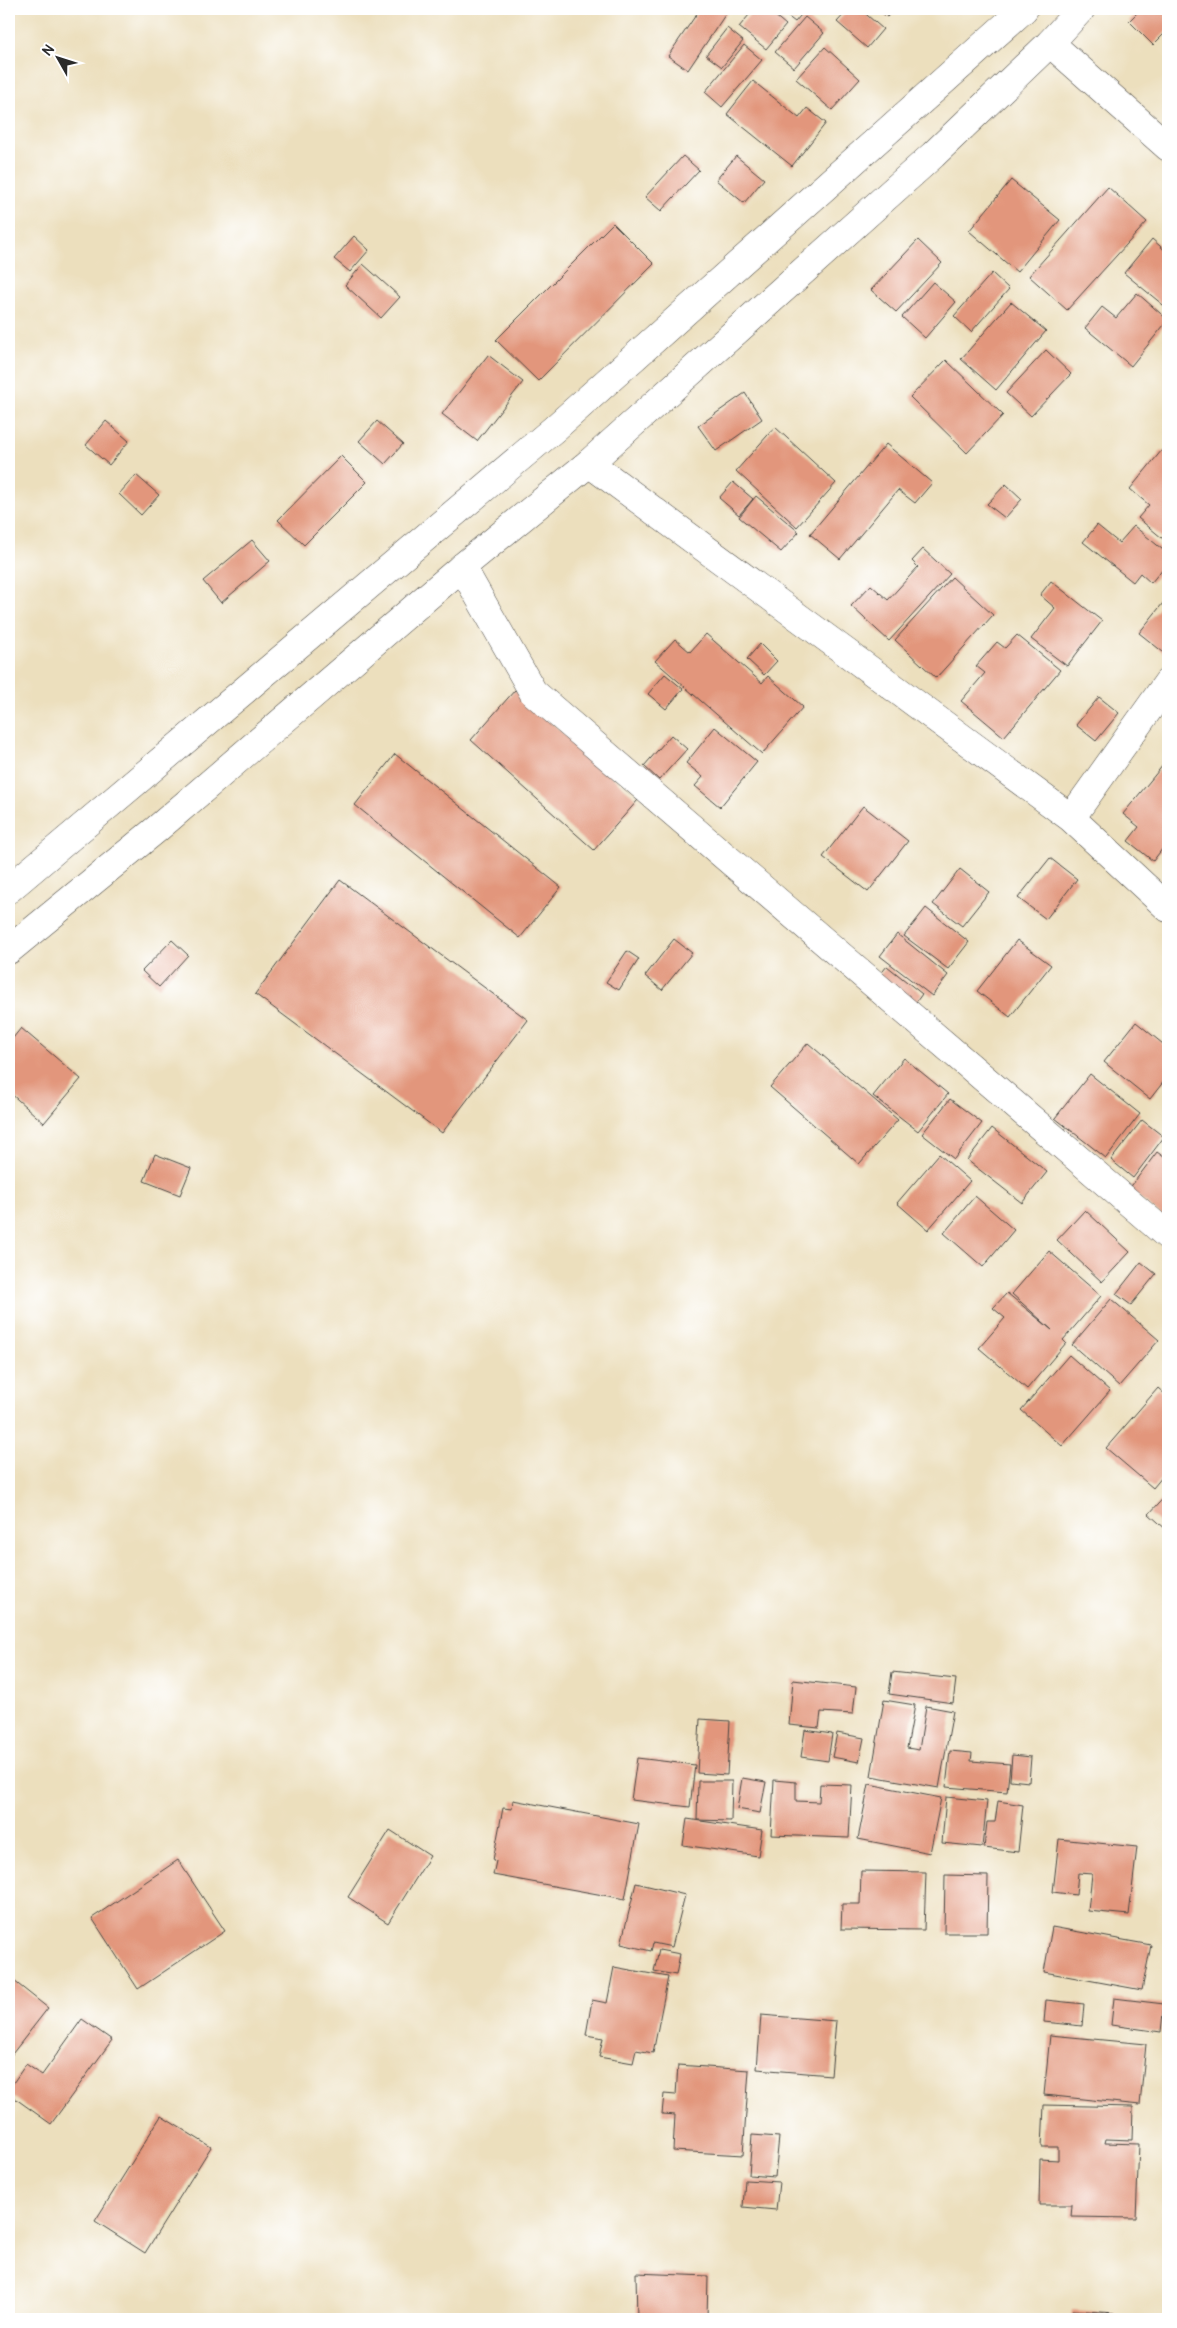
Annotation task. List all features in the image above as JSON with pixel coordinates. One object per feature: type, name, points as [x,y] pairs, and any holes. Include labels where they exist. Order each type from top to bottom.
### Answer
[{"type":"street","points":[[9,889],[554,430],[1024,9]]},
{"type":"street","points":[[9,950],[158,828],[462,567],[589,463],[933,155],[1050,43],[1081,9]]},
{"type":"street","points":[[1050,43],[1168,146]]},
{"type":"street","points":[[589,463],[1071,818],[1168,908]]},
{"type":"street","points":[[462,567],[533,692],[1168,1236]]},
{"type":"street","points":[[1071,818],[1168,682]]},
{"type":"building","points":[[700,9],[729,9],[688,70],[668,56]]},
{"type":"building","points":[[754,9],[767,9],[786,25],[766,49],[739,27]]},
{"type":"building","points":[[778,9],[806,9],[795,22]]},
{"type":"building","points":[[849,9],[860,9],[883,29],[867,48],[837,22]]},
{"type":"building","points":[[877,9],[894,9],[887,17]]},
{"type":"building","points":[[1141,9],[1168,9],[1168,30],[1153,45],[1129,21]]},
{"type":"building","points":[[805,17],[824,33],[794,68],[775,52]]},
{"type":"building","points":[[727,28],[743,41],[722,67],[706,55]]},
{"type":"building","points":[[744,45],[762,60],[722,107],[705,92]]},
{"type":"building","points":[[825,47],[860,79],[832,110],[796,79]]},
{"type":"building","points":[[753,81],[799,118],[807,108],[826,123],[792,166],[727,114]]},
{"type":"building","points":[[683,156],[699,170],[661,211],[645,197]]},
{"type":"building","points":[[736,156],[764,179],[744,203],[716,180]]},
{"type":"building","points":[[1011,180],[1060,220],[1017,272],[969,231]]},
{"type":"building","points":[[1108,187],[1147,222],[1067,310],[1029,276]]},
{"type":"building","points":[[613,223],[654,264],[538,381],[496,340]]},
{"type":"building","points":[[354,236],[369,250],[350,272],[334,259]]},
{"type":"building","points":[[1152,239],[1168,253],[1168,309],[1124,273]]},
{"type":"building","points":[[918,240],[942,263],[896,312],[871,290]]},
{"type":"building","points":[[363,264],[400,297],[381,318],[345,285]]},
{"type":"building","points":[[992,273],[1009,289],[971,332],[954,316]]},
{"type":"building","points":[[933,282],[956,302],[925,338],[902,317]]},
{"type":"building","points":[[1137,293],[1168,320],[1131,366],[1085,328],[1102,307],[1116,318]]},
{"type":"building","points":[[1011,302],[1046,331],[996,390],[961,359]]},
{"type":"building","points":[[1046,350],[1071,374],[1031,416],[1006,393]]},
{"type":"building","points":[[488,355],[523,382],[477,441],[442,414]]},
{"type":"building","points":[[946,360],[1003,415],[967,453],[910,397]]},
{"type":"building","points":[[745,393],[762,419],[716,451],[698,426]]},
{"type":"building","points":[[106,421],[129,441],[109,465],[86,445]]},
{"type":"building","points":[[377,421],[403,444],[385,464],[359,441]]},
{"type":"building","points":[[775,427],[836,483],[797,527],[736,471]]},
{"type":"building","points":[[886,444],[932,483],[915,503],[898,490],[840,559],[810,534]]},
{"type":"building","points":[[1162,450],[1168,455],[1168,543],[1138,518],[1149,505],[1130,489]]},
{"type":"building","points":[[341,456],[367,482],[304,545],[278,520]]},
{"type":"building","points":[[136,475],[159,495],[141,515],[119,494]]},
{"type":"building","points":[[733,482],[753,499],[739,515],[719,498]]},
{"type":"building","points":[[1006,484],[1022,499],[1005,518],[987,504]]},
{"type":"building","points":[[756,496],[799,532],[781,552],[739,517]]},
{"type":"building","points":[[1097,525],[1119,543],[1134,526],[1168,554],[1168,562],[1151,583],[1140,573],[1133,582],[1083,542]]},
{"type":"building","points":[[252,540],[270,561],[221,603],[203,581]]},
{"type":"building","points":[[923,549],[950,574],[889,641],[851,606],[871,585],[888,600],[918,567],[912,561]]},
{"type":"building","points":[[952,577],[993,615],[936,678],[895,640]]},
{"type":"building","points":[[1051,581],[1102,621],[1067,666],[1031,639],[1055,608],[1040,595]]},
{"type":"building","points":[[1163,603],[1168,607],[1168,656],[1139,633]]},
{"type":"building","points":[[706,634],[762,683],[768,676],[803,707],[762,754],[655,661],[675,639],[690,652]]},
{"type":"building","points":[[1017,635],[1060,670],[1004,737],[961,701],[985,673],[976,666],[997,642],[1005,648]]},
{"type":"building","points":[[760,644],[777,661],[764,675],[747,659]]},
{"type":"building","points":[[665,674],[683,689],[666,709],[648,694]]},
{"type":"building","points":[[515,690],[638,800],[594,850],[471,740]]},
{"type":"building","points":[[1099,697],[1119,713],[1096,741],[1076,725]]},
{"type":"building","points":[[715,727],[757,762],[720,807],[695,786],[703,777],[686,763]]},
{"type":"building","points":[[671,735],[687,749],[659,780],[644,766]]},
{"type":"building","points":[[395,754],[561,887],[520,938],[355,805]]},
{"type":"building","points":[[1168,759],[1168,852],[1163,848],[1153,861],[1128,841],[1139,827],[1123,814]]},
{"type":"building","points":[[863,806],[908,841],[868,892],[823,857]]},
{"type":"building","points":[[1050,858],[1077,879],[1046,919],[1018,898]]},
{"type":"building","points":[[960,869],[989,892],[962,926],[933,904]]},
{"type":"building","points":[[340,880],[528,1020],[442,1133],[255,994]]},
{"type":"building","points":[[926,908],[969,942],[948,969],[904,936]]},
{"type":"building","points":[[897,934],[948,975],[932,996],[880,956]]},
{"type":"building","points":[[674,939],[692,953],[662,990],[645,976]]},
{"type":"building","points":[[172,940],[188,955],[159,987],[142,971]]},
{"type":"building","points":[[1017,940],[1051,965],[1010,1017],[977,991]]},
{"type":"building","points":[[627,951],[639,959],[619,990],[606,982]]},
{"type":"building","points":[[887,966],[922,994],[911,1009],[875,981]]},
{"type":"building","points":[[1136,1022],[1168,1048],[1168,1076],[1150,1099],[1104,1062]]},
{"type":"building","points":[[21,1028],[81,1079],[44,1123],[9,1092],[9,1043]]},
{"type":"building","points":[[808,1043],[898,1120],[859,1164],[770,1087]]},
{"type":"building","points":[[904,1058],[948,1094],[918,1131],[873,1096]]},
{"type":"building","points":[[1090,1074],[1140,1114],[1106,1158],[1055,1118]]},
{"type":"building","points":[[950,1099],[982,1123],[954,1159],[922,1134]]},
{"type":"building","points":[[1142,1120],[1164,1137],[1133,1178],[1111,1160]]},
{"type":"building","points":[[992,1128],[1047,1172],[1022,1203],[967,1160]]},
{"type":"building","points":[[1157,1152],[1168,1160],[1168,1221],[1129,1189]]},
{"type":"building","points":[[155,1154],[191,1168],[180,1195],[144,1181]]},
{"type":"building","points":[[939,1154],[970,1181],[928,1230],[897,1203]]},
{"type":"building","points":[[975,1196],[1014,1230],[983,1267],[944,1233]]},
{"type":"building","points":[[1085,1210],[1130,1252],[1102,1282],[1057,1240]]},
{"type":"building","points":[[1049,1251],[1101,1296],[1063,1340],[1066,1343],[1027,1389],[979,1348],[1005,1318],[993,1308],[1007,1293],[1052,1330],[1012,1294]]},
{"type":"building","points":[[1141,1262],[1156,1274],[1131,1305],[1116,1294]]},
{"type":"building","points":[[1111,1299],[1159,1340],[1119,1386],[1072,1345]]},
{"type":"building","points":[[1069,1355],[1110,1391],[1062,1446],[1021,1410]]},
{"type":"building","points":[[1158,1388],[1168,1397],[1168,1470],[1153,1488],[1106,1448]]},
{"type":"building","points":[[1168,1493],[1168,1531],[1149,1514]]},
{"type":"building","points":[[892,1672],[956,1679],[953,1703],[889,1694]]},
{"type":"building","points":[[793,1680],[856,1687],[853,1714],[821,1712],[819,1728],[789,1725]]},
{"type":"building","points":[[884,1700],[915,1705],[907,1748],[919,1750],[926,1706],[953,1711],[939,1788],[871,1776]]},
{"type":"building","points":[[700,1719],[730,1721],[727,1775],[697,1773]]},
{"type":"building","points":[[805,1730],[832,1734],[828,1761],[801,1757]]},
{"type":"building","points":[[837,1733],[864,1738],[859,1762],[832,1757]]},
{"type":"building","points":[[950,1751],[972,1753],[971,1761],[1010,1764],[1007,1792],[946,1787]]},
{"type":"building","points":[[1012,1755],[1031,1757],[1029,1782],[1010,1780]]},
{"type":"building","points":[[637,1758],[695,1765],[690,1807],[631,1800]]},
{"type":"building","points":[[742,1778],[766,1782],[760,1813],[737,1809]]},
{"type":"building","points":[[774,1780],[796,1782],[796,1801],[819,1802],[820,1784],[852,1785],[849,1838],[771,1835]]},
{"type":"building","points":[[698,1781],[732,1781],[731,1821],[697,1820]]},
{"type":"building","points":[[869,1784],[941,1798],[930,1853],[858,1839]]},
{"type":"building","points":[[946,1797],[987,1801],[982,1847],[942,1843]]},
{"type":"building","points":[[513,1800],[639,1824],[625,1899],[493,1875],[496,1861],[493,1860],[503,1808],[512,1809]]},
{"type":"building","points":[[998,1801],[1023,1805],[1018,1852],[984,1848],[987,1822],[995,1822]]},
{"type":"building","points":[[687,1819],[762,1830],[758,1856],[683,1845]]},
{"type":"building","points":[[390,1830],[430,1856],[388,1923],[348,1897]]},
{"type":"building","points":[[1059,1839],[1137,1847],[1129,1915],[1088,1911],[1092,1874],[1078,1873],[1076,1895],[1053,1892]]},
{"type":"building","points":[[178,1860],[225,1931],[138,1989],[92,1918]]},
{"type":"building","points":[[861,1871],[926,1872],[924,1930],[841,1929],[842,1904],[860,1904]]},
{"type":"building","points":[[945,1875],[988,1876],[987,1933],[944,1933]]},
{"type":"building","points":[[636,1883],[685,1895],[672,1947],[653,1943],[651,1951],[621,1944]]},
{"type":"building","points":[[1052,1927],[1151,1945],[1142,1990],[1044,1972]]},
{"type":"building","points":[[659,1950],[680,1954],[676,1975],[654,1971]]},
{"type":"building","points":[[614,1967],[668,1977],[653,2053],[636,2050],[633,2063],[599,2057],[603,2038],[586,2035],[592,2000],[607,2003]]},
{"type":"building","points":[[9,1977],[48,2008],[9,2058]]},
{"type":"building","points":[[1114,1998],[1164,2004],[1161,2032],[1111,2025]]},
{"type":"building","points":[[1046,2000],[1084,2004],[1082,2026],[1044,2022]]},
{"type":"building","points":[[761,2015],[836,2021],[831,2075],[757,2069]]},
{"type":"building","points":[[82,2019],[112,2040],[51,2124],[9,2094],[9,2089],[26,2064],[42,2075]]},
{"type":"building","points":[[1050,2035],[1146,2044],[1140,2105],[1044,2095]]},
{"type":"building","points":[[678,2065],[749,2070],[743,2155],[673,2151],[675,2115],[662,2114],[664,2094],[676,2095]]},
{"type":"building","points":[[1044,2105],[1133,2107],[1132,2140],[1106,2139],[1105,2143],[1139,2144],[1136,2218],[1071,2217],[1072,2205],[1039,2205],[1040,2159],[1058,2160],[1058,2147],[1042,2147]]},
{"type":"building","points":[[161,2116],[211,2147],[145,2253],[95,2221]]},
{"type":"building","points":[[752,2135],[779,2137],[775,2177],[749,2175]]},
{"type":"building","points":[[745,2180],[779,2182],[776,2210],[743,2207]]},
{"type":"building","points":[[636,2273],[708,2276],[707,2319],[637,2319]]},
{"type":"building","points":[[1072,2310],[1115,2313],[1115,2319],[1071,2319]]}]
